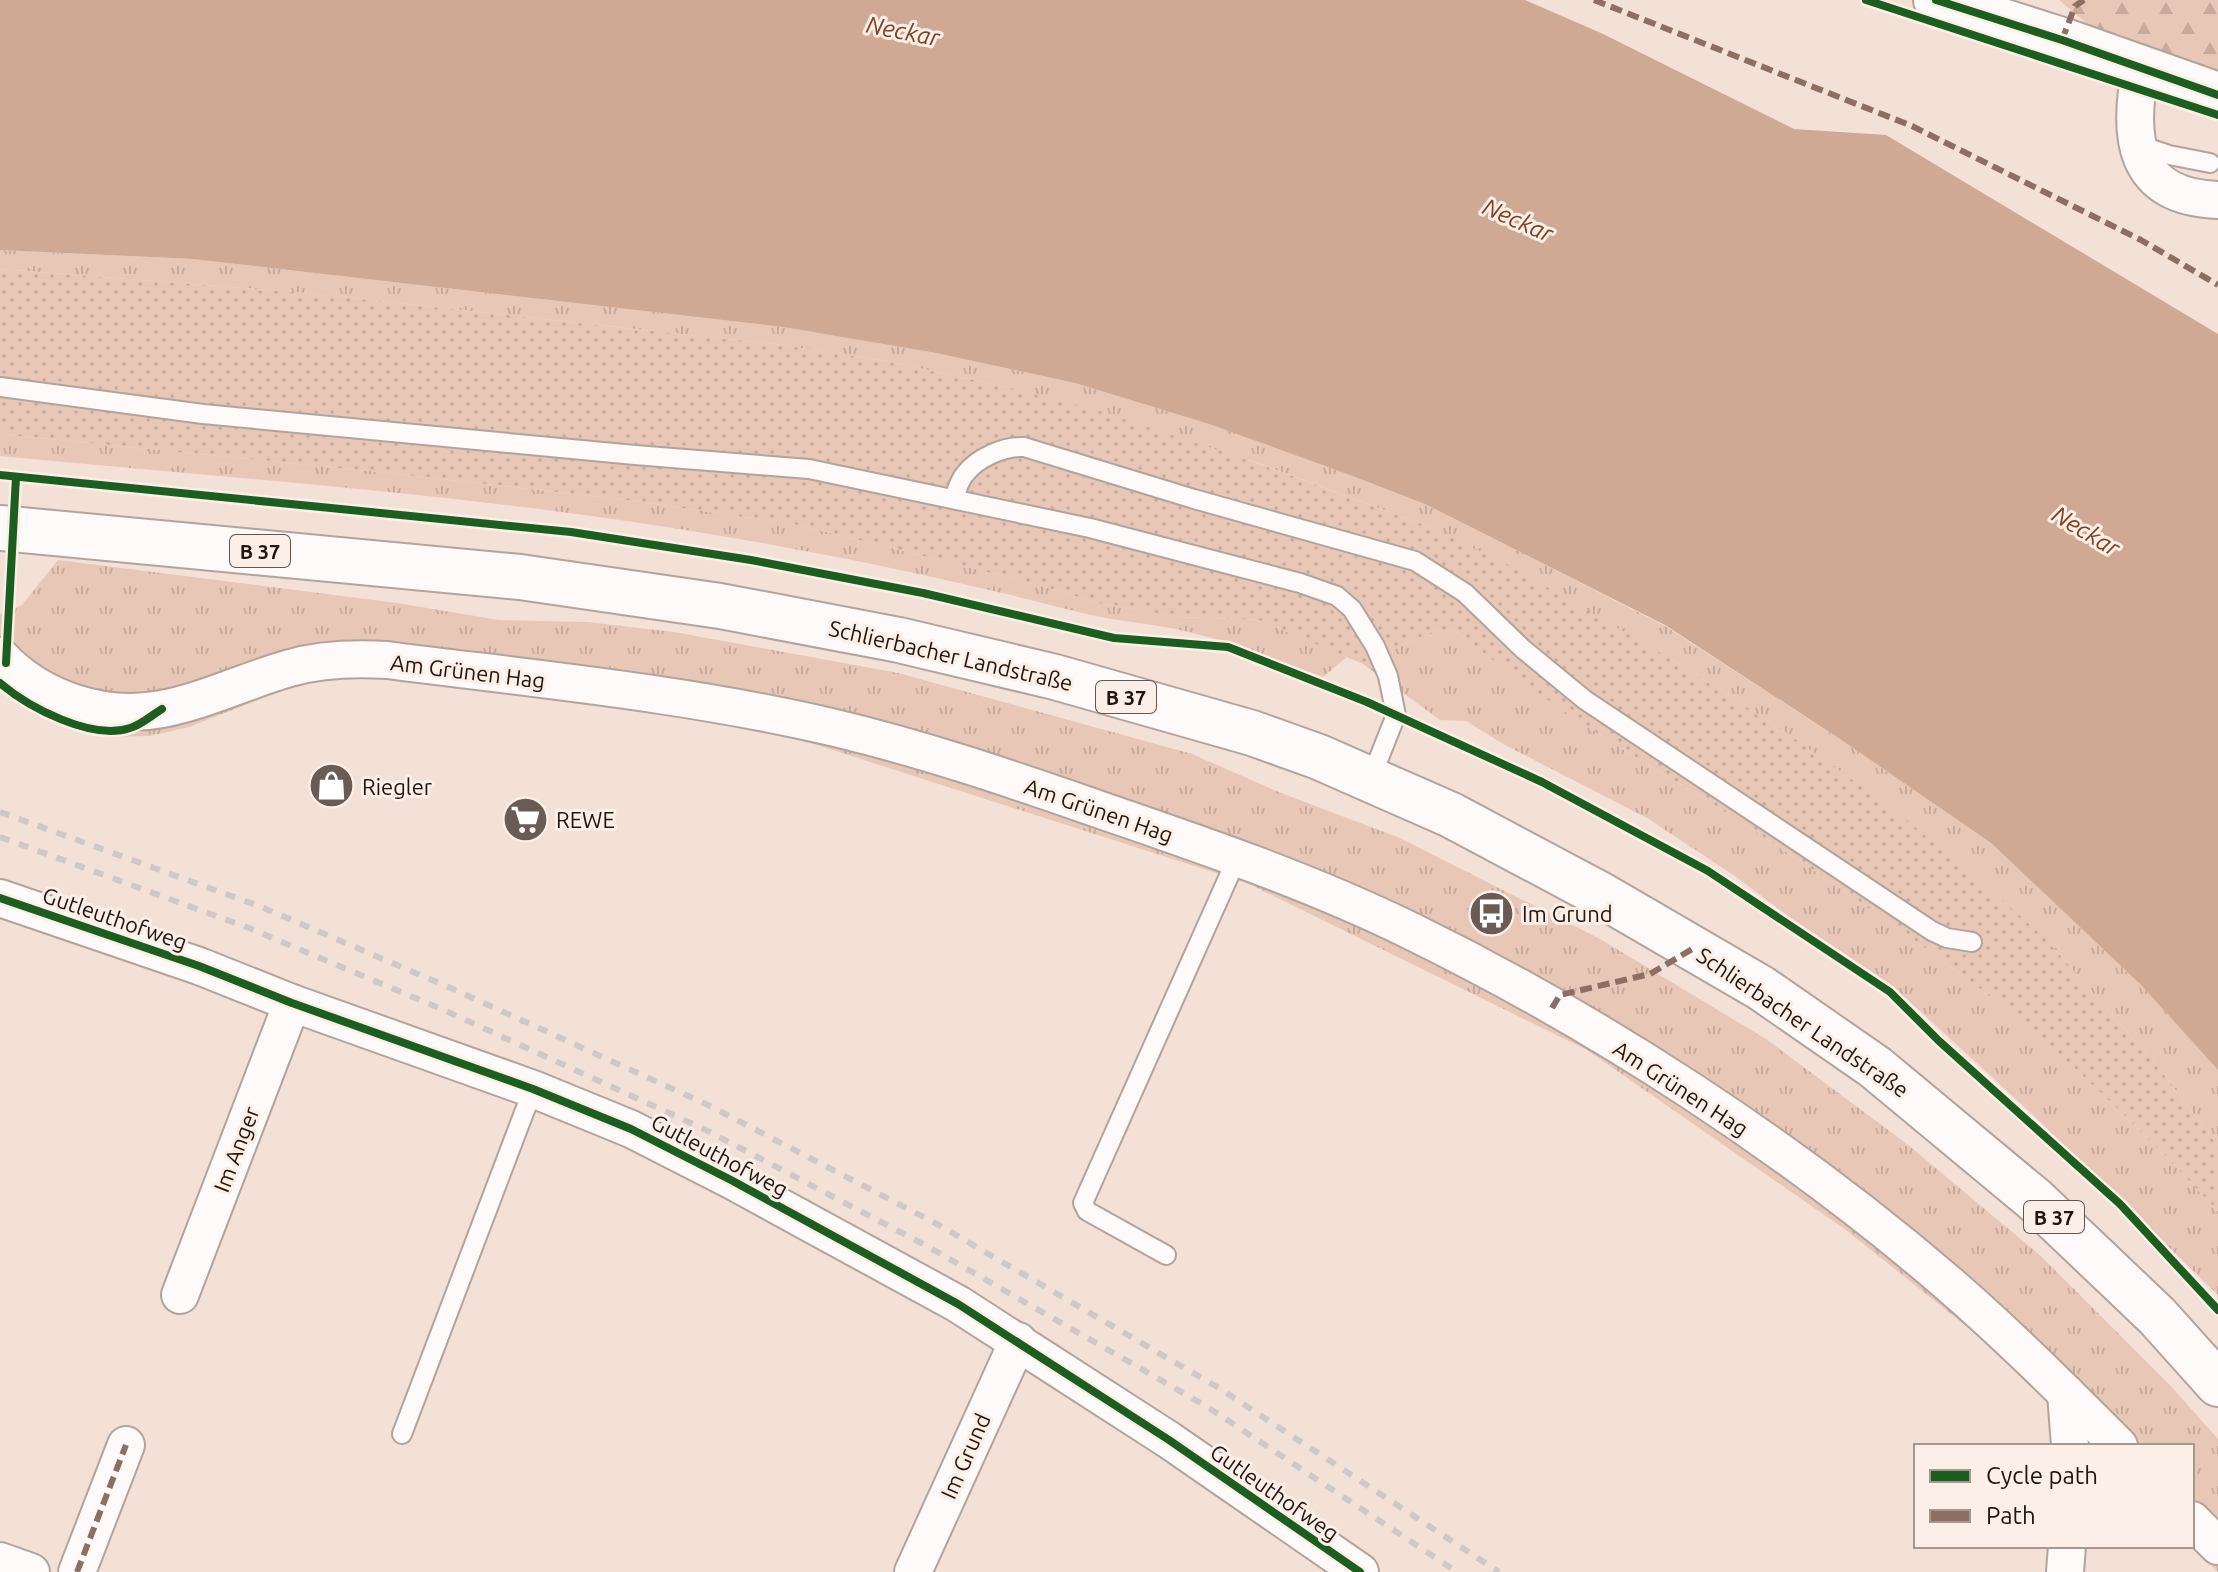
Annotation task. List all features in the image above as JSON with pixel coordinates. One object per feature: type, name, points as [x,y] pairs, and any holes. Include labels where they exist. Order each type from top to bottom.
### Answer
[{"type":"main road","points":[[1936,0],[2218,95]]},
{"type":"main road","name":"Schlierbacher Landstraße","points":[[0,528],[520,577],[720,606],[899,640],[1055,677],[1252,733],[1371,778],[1543,863],[1694,948],[1761,988],[1875,1067],[2034,1199],[2157,1316],[2218,1384]]},
{"type":"street","points":[[2141,67],[2134,126],[2136,144],[2145,166],[2166,188],[2198,200],[2218,200]]},
{"type":"street","name":"Am Grünen Hag","points":[[0,656],[21,676],[59,697],[91,708],[117,711],[162,709],[291,668],[351,659],[401,662],[737,708],[904,745],[1062,796],[1237,858],[1313,887],[1410,931],[1509,982],[1638,1057],[1784,1157],[1910,1252],[1986,1317],[2117,1444]]},
{"type":"street","name":"Gutleuthofweg","points":[[0,898],[199,966],[292,1003],[533,1089],[631,1129],[958,1304],[1169,1440],[1360,1572]]},
{"type":"street","name":"Im Anger","points":[[180,1295],[292,1003]]},
{"type":"street","name":"Im Grund","points":[[913,1572],[1018,1341]]},
{"type":"street","points":[[2066,1393],[2070,1444]]},
{"type":"street","points":[[77,1572],[126,1445]]},
{"type":"street","points":[[2194,1522],[2218,1546]]},
{"type":"street","points":[[2065,1572],[2067,1548]]},
{"type":"street","points":[[0,1561],[31,1572]]},
{"type":"lane","points":[[2136,144],[2169,155],[2210,163]]},
{"type":"lane","points":[[0,387],[203,414],[809,469],[1090,528],[1300,583],[1337,596],[1352,609],[1375,646],[1393,693],[1396,715],[1371,778]]},
{"type":"lane","points":[[954,498],[965,474],[972,467],[1003,450],[1024,447],[1415,561],[1465,593],[1523,649],[1585,700],[1932,931],[1947,938],[1972,942]]},
{"type":"lane","points":[[1166,1255],[1087,1211],[1083,1203],[1237,858]]},
{"type":"lane","points":[[402,1434],[533,1089]]},
{"type":"green space","points":[[2059,0],[2218,0],[2218,113],[2178,101]]},
{"type":"green space","points":[[0,250],[193,259],[783,327],[936,353],[1075,383],[1209,424],[1425,504],[1665,626],[1840,739],[1991,843],[2141,985],[2218,1070],[2218,1146],[2162,1072],[2044,937],[1787,733],[1671,659],[1430,527],[1258,463],[1015,389],[886,361],[783,345],[295,292],[0,269]]},
{"type":"green space","points":[[0,269],[295,292],[783,345],[886,361],[1107,413],[1257,463],[1430,527],[1507,564],[1671,659],[1787,733],[1893,809],[1976,877],[2044,937],[2162,1072],[2218,1146],[2218,1211],[2101,1093],[1974,984],[1780,848],[1566,712],[1452,629],[1434,631],[1363,664],[1259,620],[1181,617],[1106,605],[1024,581],[803,526],[636,501],[0,434]]},
{"type":"green space","points":[[0,434],[636,501],[803,526],[1024,581],[1106,605],[1181,617],[1259,620],[1347,657],[1323,677],[1189,632],[1095,616],[961,583],[777,546],[592,516],[445,498],[0,456]]},
{"type":"green space","points":[[58,560],[397,603],[499,620],[587,622],[674,632],[898,673],[1192,754],[1281,793],[1400,838],[1600,939],[1766,1039],[1907,1144],[2042,1257],[2169,1384],[2218,1439],[2218,1572],[2193,1548],[2194,1444],[2094,1444],[2031,1378],[1846,1230],[1587,1050],[1247,883],[761,727],[423,676],[312,679],[189,727],[150,736],[112,737],[73,731],[33,713],[0,686],[0,614],[22,605]]},
{"type":"green space","points":[[1452,629],[1585,725],[1747,826],[1878,914],[2039,1036],[2131,1121],[2218,1211],[2218,1295],[2030,1112],[1908,1000],[1864,967],[1647,818],[1505,745],[1466,721],[1440,720],[1363,664],[1434,631]]},
{"type":"water","name":"Neckar","points":[[0,0],[1525,0],[1601,33],[1794,129],[1886,135],[2218,334],[2218,1070],[2141,985],[1991,843],[1840,739],[1665,625],[1425,504],[1347,474],[1209,424],[1075,383],[936,353],[783,327],[193,259],[0,250]]},
{"type":"railway","points":[[0,812],[259,906],[453,989],[708,1105],[937,1224],[1219,1388],[1499,1572]]},
{"type":"railway","points":[[0,837],[249,928],[446,1011],[704,1129],[927,1246],[1206,1406],[1457,1572]]},
{"type":"marked path","points":[[1594,0],[1912,126],[2141,240],[2218,285]]},
{"type":"marked path","points":[[2062,40],[2075,6],[2084,0]]},
{"type":"marked path","points":[[1552,1008],[1560,995],[1650,974],[1694,948]]},
{"type":"marked path","points":[[77,1572],[126,1445]]},
{"type":"cycle path","points":[[1866,0],[2218,115]]},
{"type":"cycle path","points":[[1936,0],[2218,95]]},
{"type":"cycle path","points":[[0,475],[571,532],[751,560],[923,593],[1114,638],[1228,647],[1367,702],[1542,782],[1708,871],[1890,992],[1939,1041],[2120,1204],[2218,1310]]},
{"type":"cycle path","points":[[6,663],[16,477]]},
{"type":"cycle path","points":[[0,683],[43,711],[98,730],[130,728],[162,709]]},
{"type":"cycle path","points":[[0,898],[199,966],[292,1003],[533,1089],[631,1129],[958,1304],[1169,1440],[1360,1572]]},
{"type":"place","name":"Riegler","points":[[331,786]]},
{"type":"place","name":"REWE","points":[[525,819]]},
{"type":"place","name":"Im Grund","points":[[1491,913]]}]
